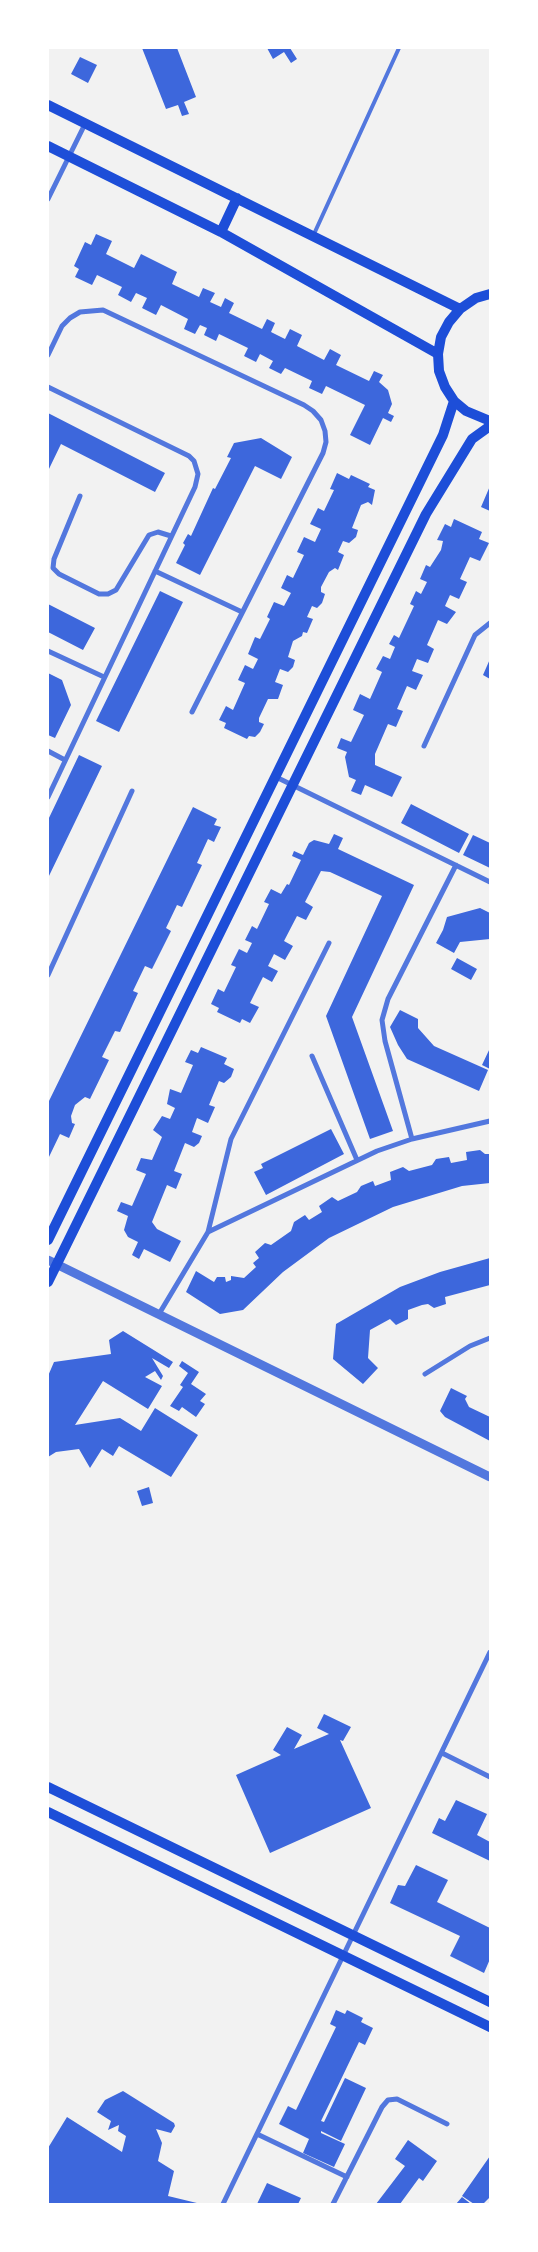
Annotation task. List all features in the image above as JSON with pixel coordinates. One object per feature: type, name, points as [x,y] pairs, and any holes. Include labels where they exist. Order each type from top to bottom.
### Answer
[{"type":"main road","points":[[48,105],[460,309]]},
{"type":"main road","points":[[48,146],[221,232],[438,354]]},
{"type":"main road","points":[[221,232],[237,198]]},
{"type":"main road","points":[[490,294],[476,298],[460,309],[449,322],[441,337],[438,354],[439,371],[444,387],[454,401],[466,412],[490,421]]},
{"type":"main road","points":[[48,1240],[443,435],[454,401]]},
{"type":"main road","points":[[48,1282],[52,1262],[293,786],[426,514],[472,440],[490,426]]},
{"type":"main road","points":[[48,1787],[490,2002]]},
{"type":"main road","points":[[48,1812],[490,2027]]},
{"type":"street","points":[[48,199],[85,124]]},
{"type":"street","points":[[48,355],[62,326],[70,318],[80,312],[103,310],[304,405],[321,420],[326,442],[323,454],[192,712]]},
{"type":"street","points":[[48,387],[183,453],[194,461],[198,474],[197,481],[48,797]]},
{"type":"street","points":[[80,496],[54,559],[53,568],[59,574],[99,594],[108,594],[119,587],[149,535],[158,532],[171,536]]},
{"type":"street","points":[[155,571],[242,612]]},
{"type":"street","points":[[424,746],[475,635],[490,623]]},
{"type":"street","points":[[48,651],[104,677]]},
{"type":"street","points":[[48,752],[65,760]]},
{"type":"street","points":[[276,777],[490,882]]},
{"type":"street","points":[[48,975],[132,791]]},
{"type":"street","points":[[412,1138],[385,1041],[382,1020],[388,999],[456,865]]},
{"type":"street","points":[[160,1314],[208,1232],[231,1139],[329,943]]},
{"type":"street","points":[[312,1056],[357,1160]]},
{"type":"street","points":[[208,1232],[238,1220],[357,1160],[412,1138],[490,1121]]},
{"type":"street","points":[[52,1262],[490,1477]]},
{"type":"street","points":[[425,1374],[470,1346],[490,1338]]},
{"type":"street","points":[[223,2204],[490,1652]]},
{"type":"street","points":[[442,1752],[490,1777]]},
{"type":"street","points":[[333,2204],[382,2107],[388,2100],[397,2099],[447,2124]]},
{"type":"street","points":[[257,2134],[347,2177]]},
{"type":"lane","points":[[313,235],[399,48]]},
{"type":"building","points":[[142,48],[177,48],[196,97],[184,102],[189,114],[182,116],[178,105],[166,109]]},
{"type":"building","points":[[267,48],[290,48],[297,59],[291,63],[284,52],[273,59]]},
{"type":"building","points":[[80,57],[97,65],[88,83],[71,74]]},
{"type":"building","points":[[96,234],[112,241],[106,254],[134,268],[141,254],[177,272],[172,284],[199,297],[203,288],[215,293],[210,302],[221,307],[225,298],[234,303],[229,313],[262,329],[267,319],[275,323],[271,332],[285,339],[290,329],[302,335],[297,346],[324,360],[330,349],[341,355],[336,365],[369,381],[374,371],[383,375],[379,382],[388,390],[392,404],[388,413],[394,416],[391,422],[383,418],[370,445],[350,435],[365,405],[326,386],[322,394],[309,388],[312,381],[285,368],[281,374],[269,368],[273,361],[260,354],[256,362],[244,356],[248,348],[219,334],[216,341],[204,335],[207,328],[200,325],[195,334],[184,329],[188,319],[161,305],[156,315],[142,308],[147,298],[136,293],[131,302],[118,295],[122,287],[97,275],[92,285],[75,277],[79,269],[74,266],[85,242],[91,245]]},
{"type":"building","points":[[48,413],[165,473],[155,492],[61,444],[48,471]]},
{"type":"building","points":[[261,438],[292,457],[281,479],[255,466],[200,575],[176,563],[185,545],[183,543],[188,534],[191,536],[213,488],[215,489],[231,458],[227,457],[234,443]]},
{"type":"building","points":[[337,473],[349,479],[351,475],[370,484],[368,487],[375,490],[372,505],[368,502],[361,505],[352,528],[358,530],[356,537],[349,543],[343,541],[338,552],[344,555],[338,570],[335,568],[329,572],[321,587],[321,592],[325,594],[322,603],[317,608],[312,606],[307,617],[313,619],[307,633],[303,632],[302,636],[293,641],[288,657],[295,660],[293,667],[288,672],[280,669],[275,682],[283,685],[278,699],[268,699],[259,718],[259,722],[264,724],[260,732],[255,737],[249,736],[247,739],[224,728],[226,723],[219,720],[226,706],[233,710],[245,683],[238,680],[245,665],[253,669],[258,659],[248,654],[255,637],[260,639],[270,619],[267,617],[274,602],[284,606],[291,593],[281,588],[287,575],[293,578],[304,555],[297,552],[304,537],[315,542],[321,529],[310,524],[318,508],[324,511],[334,490],[330,489]]},
{"type":"building","points":[[490,486],[490,511],[481,507]]},
{"type":"building","points":[[454,519],[482,532],[479,539],[489,543],[480,561],[470,557],[460,579],[467,582],[459,599],[450,595],[445,606],[456,612],[447,624],[438,620],[427,645],[434,649],[428,663],[417,659],[412,671],[423,675],[416,690],[407,686],[397,709],[403,711],[396,727],[388,724],[375,754],[375,765],[402,777],[392,797],[365,785],[361,795],[351,791],[356,780],[349,777],[345,757],[347,752],[337,748],[341,738],[351,742],[364,715],[353,710],[360,694],[370,699],[382,672],[376,669],[383,656],[390,659],[395,647],[389,644],[394,635],[399,638],[414,606],[410,604],[416,591],[421,594],[427,582],[420,579],[426,565],[430,567],[441,550],[443,541],[437,540],[445,524],[451,527]]},
{"type":"building","points":[[160,591],[183,602],[119,732],[96,721]]},
{"type":"building","points":[[48,604],[95,628],[83,650],[48,632]]},
{"type":"building","points":[[490,659],[490,679],[483,675]]},
{"type":"building","points":[[48,673],[62,680],[71,705],[55,738],[48,735]]},
{"type":"building","points":[[79,755],[102,766],[48,878],[48,820]]},
{"type":"building","points":[[411,804],[469,834],[459,853],[401,823]]},
{"type":"building","points":[[193,807],[217,819],[214,825],[221,827],[214,842],[208,839],[197,863],[202,865],[182,907],[177,905],[166,928],[171,931],[152,969],[145,966],[133,991],[138,993],[120,1032],[115,1031],[102,1057],[109,1060],[90,1099],[85,1097],[75,1105],[71,1116],[72,1123],[75,1124],[69,1138],[60,1134],[48,1159],[48,1103]]},
{"type":"building","points":[[334,834],[343,838],[338,849],[414,885],[352,1017],[393,1131],[370,1139],[326,1016],[382,896],[330,872],[321,871],[305,902],[313,907],[306,920],[297,916],[284,941],[293,946],[285,960],[274,954],[268,966],[278,971],[272,982],[263,977],[250,1003],[259,1007],[250,1023],[242,1019],[240,1023],[217,1012],[219,1008],[211,1004],[218,989],[224,992],[236,967],[231,965],[239,949],[247,953],[252,943],[245,940],[252,926],[257,929],[269,904],[264,902],[271,889],[281,894],[287,884],[289,885],[301,860],[292,856],[294,851],[303,855],[309,843],[314,840],[329,844]]},
{"type":"building","points":[[473,835],[490,843],[490,868],[463,855]]},
{"type":"building","points":[[480,908],[490,913],[490,939],[460,942],[454,953],[436,943],[447,917]]},
{"type":"building","points":[[457,958],[477,969],[471,980],[451,969]]},
{"type":"building","points":[[400,1010],[418,1019],[418,1028],[434,1046],[488,1070],[479,1091],[407,1059],[390,1027]]},
{"type":"building","points":[[201,1047],[227,1058],[224,1064],[234,1069],[231,1077],[224,1083],[219,1081],[209,1105],[215,1107],[208,1123],[197,1118],[192,1132],[202,1136],[199,1143],[194,1147],[185,1143],[174,1171],[182,1174],[176,1189],[167,1185],[152,1222],[157,1229],[181,1241],[170,1262],[144,1249],[139,1259],[132,1255],[138,1242],[128,1237],[124,1230],[128,1216],[117,1211],[121,1202],[132,1206],[146,1174],[136,1170],[141,1158],[152,1160],[162,1137],[153,1130],[162,1116],[170,1119],[175,1108],[167,1104],[170,1089],[181,1093],[193,1065],[185,1062],[191,1050],[198,1053]]},
{"type":"building","points":[[490,1048],[490,1069],[482,1065]]},
{"type":"building","points":[[331,1129],[344,1154],[266,1195],[254,1172],[263,1168],[261,1164]]},
{"type":"building","points":[[480,1150],[485,1154],[490,1154],[490,1183],[462,1186],[393,1207],[329,1238],[283,1272],[243,1310],[220,1314],[186,1292],[196,1271],[214,1282],[217,1277],[225,1277],[226,1282],[231,1280],[231,1276],[244,1278],[256,1267],[253,1263],[259,1258],[255,1252],[265,1243],[271,1245],[291,1231],[294,1222],[305,1215],[309,1220],[322,1212],[319,1206],[332,1197],[338,1201],[357,1192],[361,1186],[373,1181],[375,1186],[391,1180],[390,1172],[403,1167],[409,1171],[432,1165],[436,1159],[449,1157],[451,1163],[467,1160],[466,1152]]},
{"type":"building","points":[[490,1258],[490,1285],[445,1297],[446,1304],[434,1308],[428,1304],[408,1310],[408,1319],[396,1325],[390,1319],[370,1330],[368,1358],[378,1368],[363,1384],[333,1359],[336,1324],[400,1287],[440,1272]]},
{"type":"building","points":[[123,1331],[173,1362],[169,1368],[152,1358],[163,1376],[161,1380],[155,1371],[145,1377],[162,1386],[148,1409],[103,1381],[75,1425],[120,1418],[141,1431],[155,1408],[198,1435],[171,1477],[119,1446],[113,1456],[102,1449],[90,1468],[79,1449],[56,1452],[48,1457],[48,1376],[54,1362],[111,1354],[109,1340]]},
{"type":"building","points":[[182,1361],[199,1372],[191,1384],[206,1394],[200,1401],[205,1404],[196,1417],[182,1407],[179,1411],[170,1406],[183,1387],[180,1385],[188,1373],[179,1366]]},
{"type":"building","points":[[451,1388],[467,1396],[465,1399],[469,1407],[490,1417],[490,1441],[445,1417],[440,1411]]},
{"type":"building","points":[[149,1487],[153,1503],[142,1506],[137,1491]]},
{"type":"building","points":[[324,1714],[351,1727],[343,1741],[340,1740],[371,1808],[270,1853],[236,1775],[281,1755],[273,1750],[287,1727],[302,1735],[294,1749],[329,1734],[317,1728]]},
{"type":"building","points":[[456,1800],[487,1814],[477,1835],[490,1842],[490,1861],[432,1833],[439,1818],[445,1821]]},
{"type":"building","points":[[416,1865],[448,1880],[437,1902],[490,1928],[490,1959],[484,1973],[450,1956],[460,1936],[390,1903],[398,1885],[405,1886]]},
{"type":"building","points":[[336,2010],[345,2014],[347,2010],[363,2018],[361,2022],[373,2028],[365,2045],[359,2042],[321,2121],[324,2122],[345,2078],[366,2088],[341,2141],[321,2131],[321,2133],[345,2144],[334,2167],[303,2153],[309,2139],[279,2124],[288,2106],[296,2110],[336,2027],[330,2024]]},
{"type":"building","points":[[123,2091],[174,2123],[175,2126],[171,2133],[156,2129],[162,2143],[158,2161],[174,2171],[168,2196],[201,2204],[48,2204],[48,2148],[67,2117],[122,2152],[126,2136],[118,2131],[119,2125],[108,2130],[111,2121],[97,2112],[105,2100]]},
{"type":"building","points":[[408,2140],[437,2161],[423,2181],[419,2178],[400,2204],[376,2204],[405,2166],[395,2159]]},
{"type":"building","points":[[490,2156],[490,2197],[483,2204],[474,2204],[462,2196]]},
{"type":"building","points":[[267,2183],[301,2198],[298,2204],[257,2204]]},
{"type":"building","points":[[462,2197],[471,2204],[456,2204]]}]
